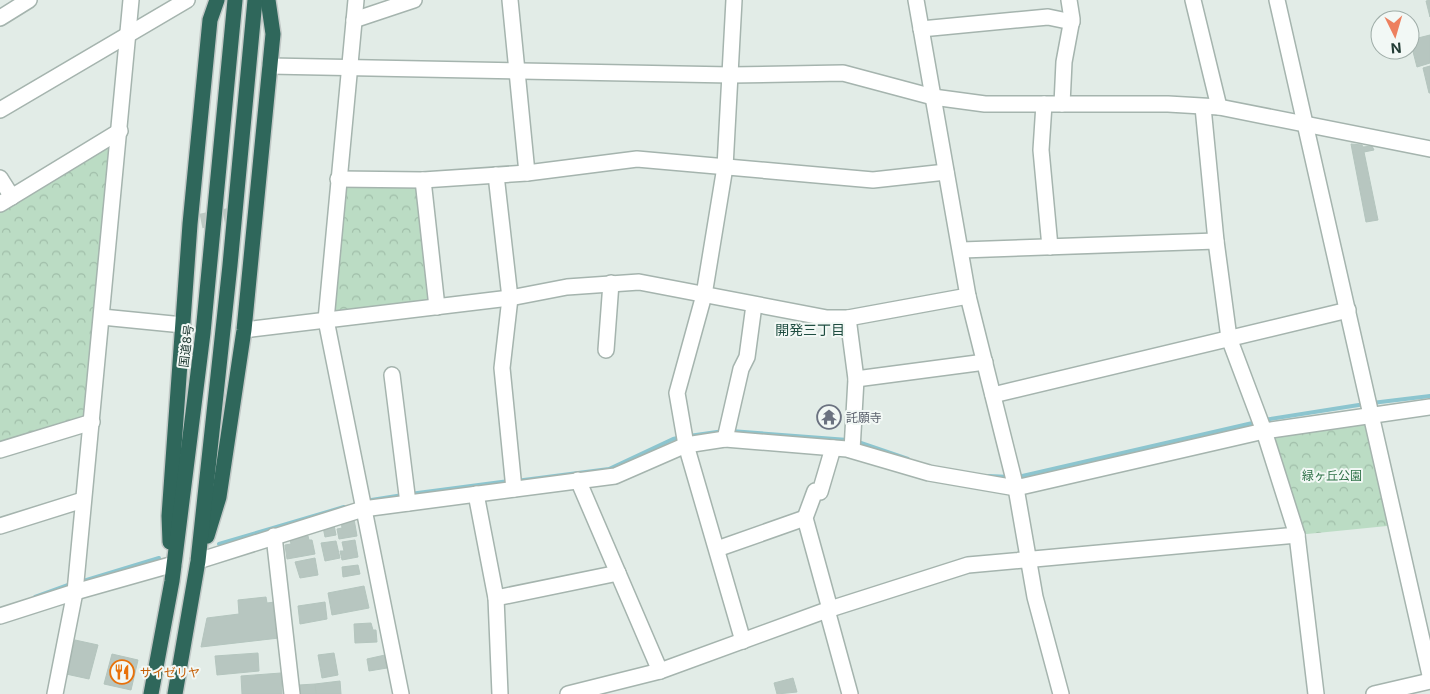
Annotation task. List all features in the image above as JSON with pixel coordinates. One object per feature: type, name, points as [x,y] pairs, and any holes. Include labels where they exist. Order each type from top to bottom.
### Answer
[{"type":"highway","points":[[173,564],[169,516],[183,325],[196,222],[210,20],[217,0]]},
{"type":"highway","name":"国道8号","points":[[151,694],[172,581],[203,333],[235,0]]},
{"type":"highway","points":[[175,694],[198,561],[229,275],[255,0]]},
{"type":"highway","points":[[198,561],[219,497],[244,330],[248,211],[270,66],[273,34],[268,0]]},
{"type":"street","points":[[0,18],[29,0]]},
{"type":"street","points":[[55,694],[75,592],[130,33],[131,0]]},
{"type":"street","points":[[0,110],[187,0]]},
{"type":"street","points":[[356,0],[326,320],[401,694]]},
{"type":"street","points":[[354,20],[414,0]]},
{"type":"street","points":[[510,0],[528,173]]},
{"type":"street","points":[[734,0],[725,167],[704,296],[677,393],[686,445],[743,641]]},
{"type":"street","points":[[916,0],[946,172],[962,250],[968,296],[1016,488],[1030,558],[1035,597],[1061,694]]},
{"type":"street","points":[[1062,104],[1064,62],[1072,22],[1069,0]]},
{"type":"street","points":[[1193,0],[1219,107]]},
{"type":"street","points":[[1277,0],[1430,675]]},
{"type":"street","points":[[921,29],[1048,17],[1072,22]]},
{"type":"street","points":[[270,66],[731,75],[843,73],[933,97],[985,104],[1168,104],[1219,107],[1430,149]]},
{"type":"street","points":[[1044,104],[1041,150],[1050,247]]},
{"type":"street","points":[[1202,106],[1216,241],[1229,338],[1264,431],[1296,535],[1316,694]]},
{"type":"street","points":[[0,178],[6,200],[120,131]]},
{"type":"street","points":[[338,179],[423,180],[528,173],[637,159],[872,180],[946,172]]},
{"type":"street","points":[[496,175],[510,298],[502,368],[514,489]]},
{"type":"street","points":[[423,180],[437,306]]},
{"type":"street","points":[[962,250],[1216,241]]},
{"type":"street","points":[[244,330],[510,298],[567,287],[611,283],[639,282],[826,318],[848,318],[968,296]]},
{"type":"street","points":[[606,350],[611,283]]},
{"type":"street","points":[[725,439],[741,368],[747,357],[754,305]]},
{"type":"street","points":[[993,395],[1348,310]]},
{"type":"street","points":[[102,317],[183,325]]},
{"type":"street","points":[[848,318],[856,379],[852,450]]},
{"type":"street","points":[[856,379],[985,362]]},
{"type":"street","points":[[392,376],[408,503]]},
{"type":"street","points":[[198,561],[363,509],[615,476],[686,445],[725,439],[852,450],[929,473],[1016,488],[1264,431],[1430,407]]},
{"type":"street","points":[[0,450],[92,422]]},
{"type":"street","points":[[833,448],[820,492],[815,491],[805,518],[850,694]]},
{"type":"street","points":[[578,480],[660,671]]},
{"type":"street","points":[[476,494],[496,598],[500,694]]},
{"type":"street","points":[[0,526],[83,500]]},
{"type":"street","points":[[716,549],[805,518]]},
{"type":"street","points":[[568,694],[660,671],[829,610],[968,565],[1296,535]]},
{"type":"street","points":[[274,536],[292,694]]},
{"type":"street","points":[[0,616],[173,564]]},
{"type":"street","points":[[496,598],[618,573]]},
{"type":"street","points":[[1374,694],[1430,681]]},
{"type":"green space","points":[[120,131],[92,422],[0,450],[0,204]]},
{"type":"green space","points":[[338,179],[423,180],[434,307],[330,319]]},
{"type":"green space","name":"緑ヶ丘公園","points":[[1372,416],[1397,525],[1297,535],[1264,431]]},
{"type":"building","points":[[1430,0],[1430,17],[1426,1]]},
{"type":"building","points":[[1430,35],[1430,63],[1417,67],[1415,60],[1420,60],[1420,38]]},
{"type":"building","points":[[1430,66],[1430,93],[1429,93],[1423,68]]},
{"type":"building","points":[[1351,144],[1362,145],[1363,147],[1372,146],[1374,150],[1364,152],[1378,220],[1366,222]]},
{"type":"building","points":[[354,519],[357,536],[339,539],[337,529],[342,528],[341,522]]},
{"type":"building","points":[[334,525],[336,535],[325,537],[323,527]]},
{"type":"building","points":[[308,536],[309,540],[312,540],[315,554],[287,559],[285,545],[291,544],[290,539]]},
{"type":"building","points":[[355,540],[358,557],[342,560],[340,551],[344,551],[342,542]]},
{"type":"building","points":[[336,541],[340,558],[325,561],[321,543]]},
{"type":"building","points":[[315,558],[318,575],[300,578],[295,562]]},
{"type":"building","points":[[358,565],[360,574],[343,577],[342,567]]},
{"type":"building","points":[[364,586],[369,608],[332,615],[328,593]]},
{"type":"building","points":[[266,597],[267,603],[275,602],[279,638],[201,647],[207,618],[239,614],[238,600]]},
{"type":"building","points":[[325,602],[327,619],[300,624],[298,606]]},
{"type":"building","points":[[371,623],[373,630],[376,630],[377,642],[355,643],[354,624]]},
{"type":"building","points":[[75,640],[98,645],[89,679],[66,674]]},
{"type":"building","points":[[258,653],[259,671],[217,675],[215,656]]},
{"type":"building","points":[[334,653],[338,675],[322,678],[318,655]]},
{"type":"building","points":[[112,654],[138,660],[131,690],[104,684]]},
{"type":"building","points":[[385,655],[387,668],[369,671],[367,659]]},
{"type":"building","points":[[281,673],[282,694],[242,694],[241,676]]},
{"type":"building","points":[[793,678],[797,692],[777,694],[774,683]]},
{"type":"building","points":[[340,681],[341,694],[316,694],[315,684]]},
{"type":"building","points":[[315,684],[316,694],[300,694],[299,685]]},
{"type":"waterway","points":[[1372,403],[1430,396]]},
{"type":"waterway","points":[[1264,420],[1365,404]]},
{"type":"waterway","points":[[1018,477],[1257,422]]},
{"type":"waterway","points":[[689,436],[724,431]]},
{"type":"waterway","points":[[731,431],[848,440]]},
{"type":"waterway","points":[[516,481],[609,469],[673,439],[682,437]]},
{"type":"waterway","points":[[855,441],[908,459]]},
{"type":"waterway","points":[[988,476],[1011,477]]},
{"type":"waterway","points":[[410,494],[509,481]]},
{"type":"waterway","points":[[365,501],[403,495]]},
{"type":"waterway","points":[[219,544],[344,507]]},
{"type":"waterway","points":[[80,582],[159,558]]},
{"type":"waterway","points":[[35,597],[71,584]]},
{"type":"tunnel","points":[[201,221],[241,213]]},
{"type":"place","name":"託願寺","points":[[829,417]]},
{"type":"place","name":"サイゼリヤ","points":[[122,672]]},
{"type":"district","name":"開発三丁目","points":[[810,329]]}]
